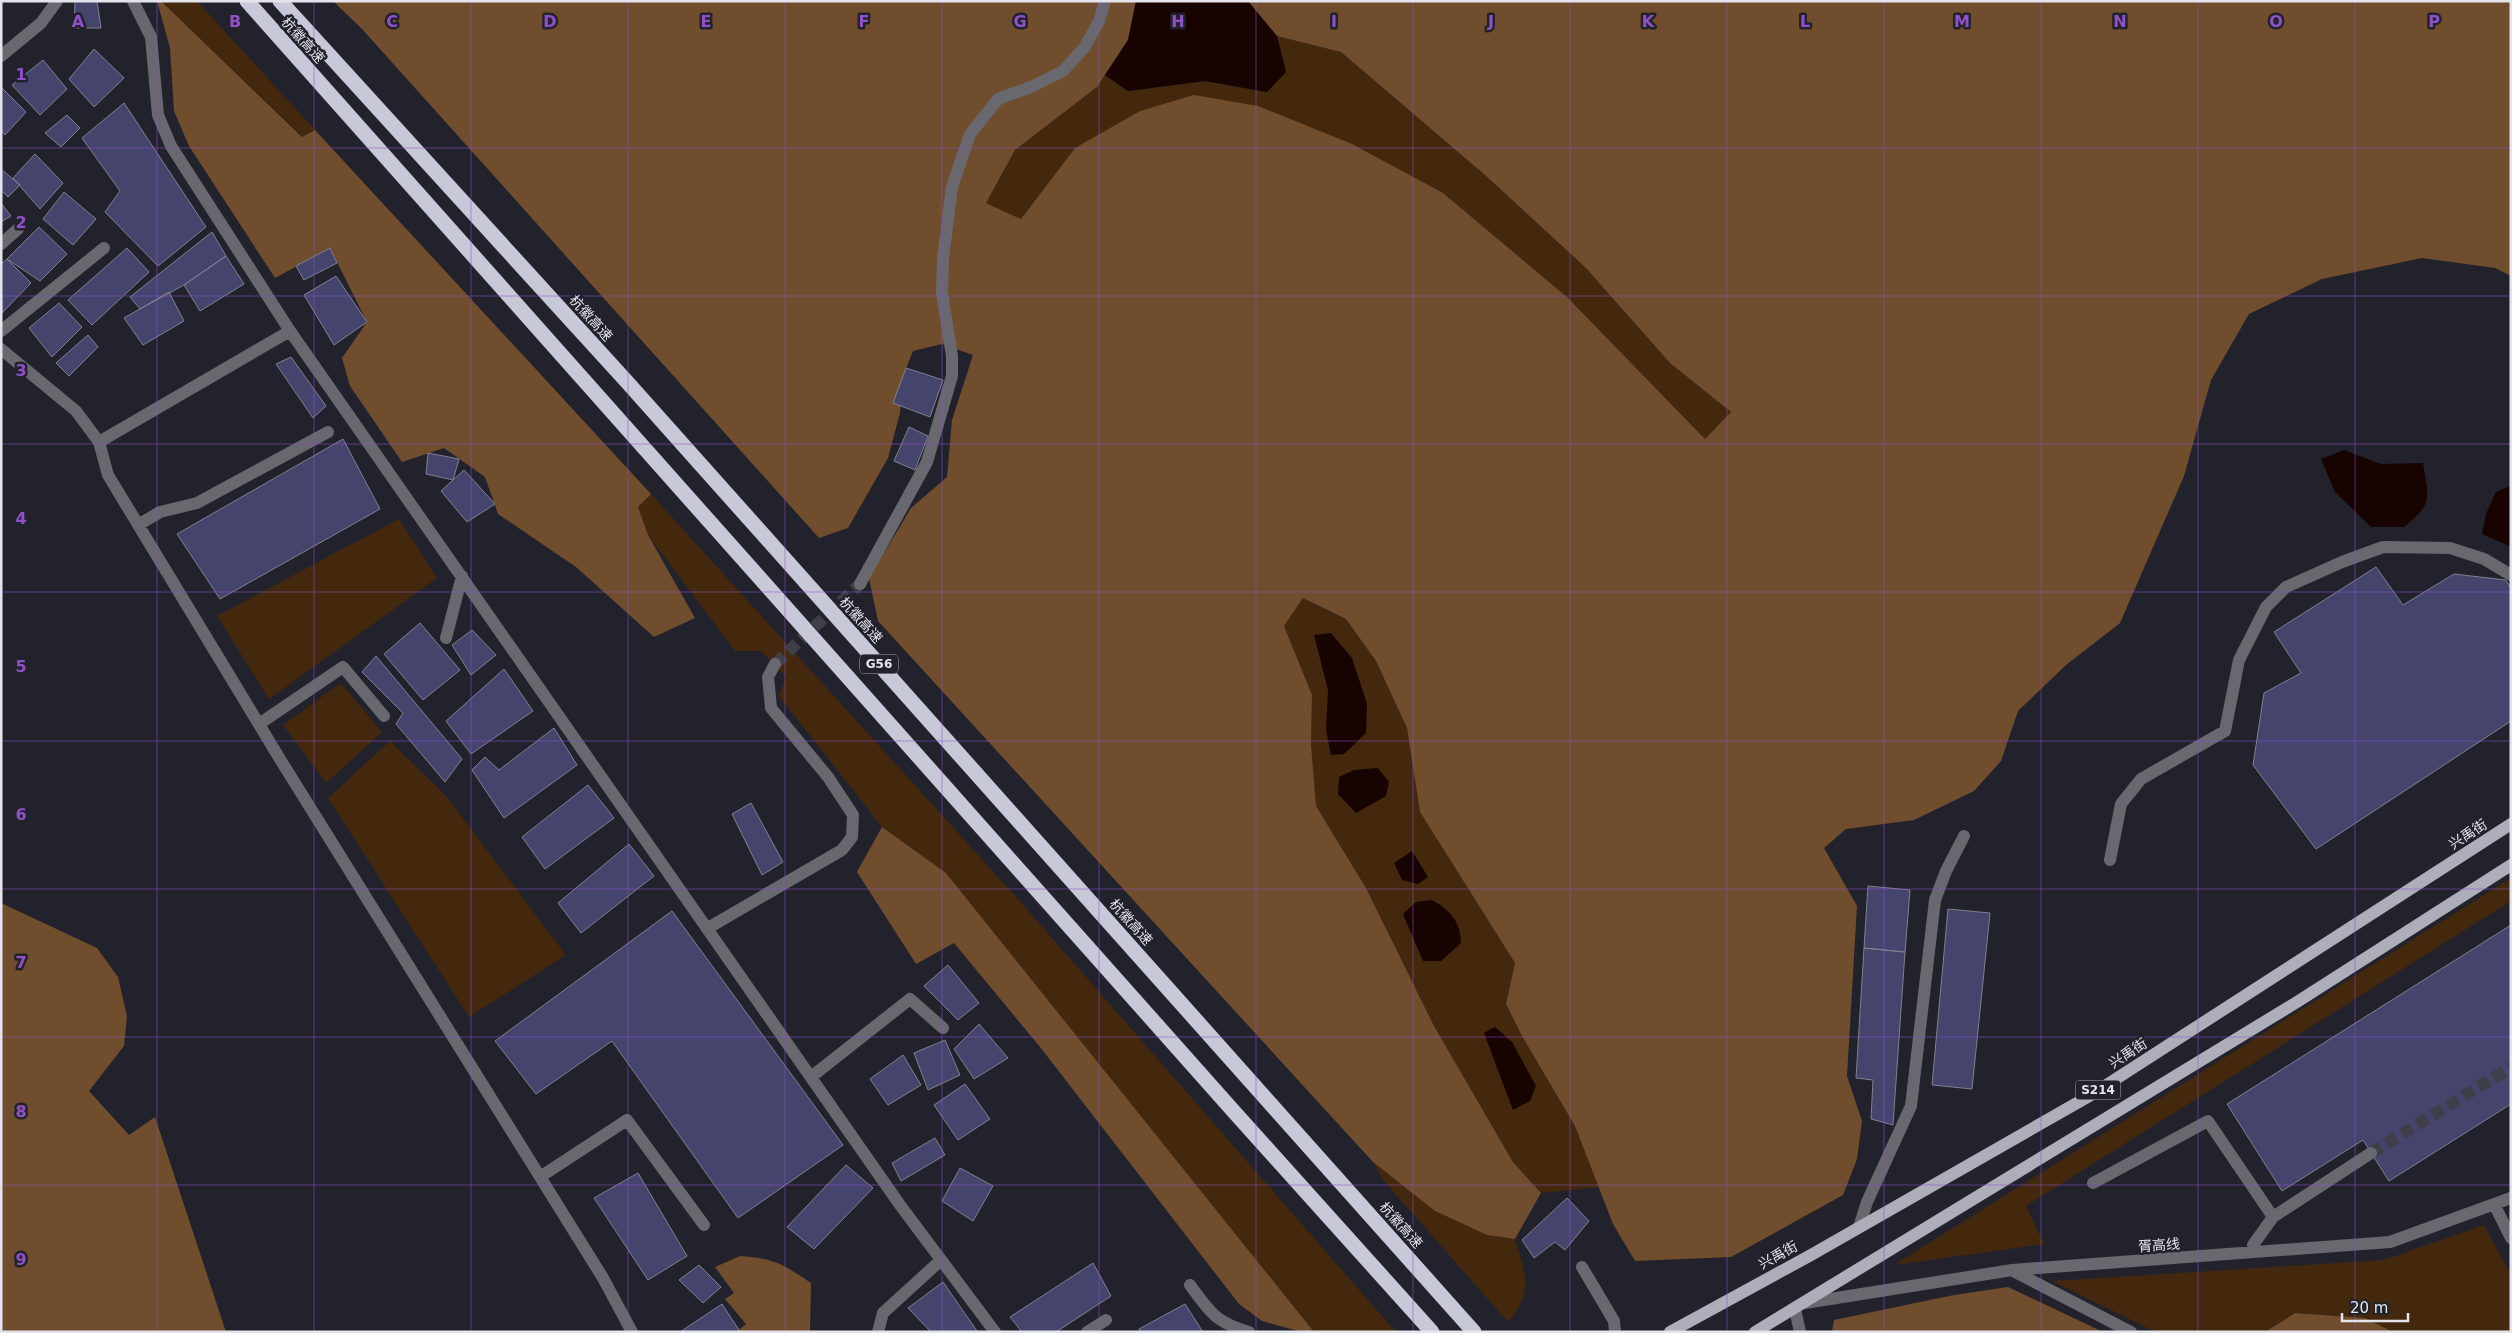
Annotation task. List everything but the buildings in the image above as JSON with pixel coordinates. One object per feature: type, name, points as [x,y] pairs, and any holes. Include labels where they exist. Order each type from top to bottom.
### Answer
[{"type":"highway","name":"杭徽高速","points":[[247,1],[1229,1107],[1432,1332]]},
{"type":"highway","name":"杭徽高速","points":[[280,1],[628,383],[1474,1332]]},
{"type":"main road","name":"兴禹街","points":[[1670,1332],[1859,1227],[2091,1094],[2511,824]]},
{"type":"main road","name":"S214","points":[[1754,1332],[1800,1306],[2297,1002],[2511,865]]},
{"type":"street","points":[[1,56],[41,23],[57,1]]},
{"type":"street","points":[[133,1],[152,37],[158,115],[171,146],[290,331],[811,1077],[941,1260],[995,1332]]},
{"type":"street","points":[[860,584],[926,462],[952,376],[952,356],[942,293],[943,259],[952,187],[970,134],[982,116],[998,100],[1031,87],[1063,71],[1084,48],[1099,21],[1106,1]]},
{"type":"street","points":[[1,244],[18,229]]},
{"type":"street","points":[[1,331],[104,248]]},
{"type":"street","points":[[98,442],[290,331]]},
{"type":"street","points":[[1,349],[76,411],[98,442],[108,475],[259,724],[603,1278],[632,1332]]},
{"type":"street","points":[[138,525],[160,512],[197,503],[328,432]]},
{"type":"street","points":[[2110,860],[2121,804],[2141,779],[2225,731],[2239,660],[2266,607],[2286,587],[2342,562],[2383,548],[2450,548],[2484,560],[2511,575]]},
{"type":"street","points":[[446,638],[462,576]]},
{"type":"street","points":[[708,928],[842,850],[852,837],[853,814],[828,777],[771,708],[768,677],[775,664]]},
{"type":"street","points":[[259,724],[343,666],[384,716]]},
{"type":"street","points":[[1859,1227],[1867,1202],[1911,1106],[1935,900],[1946,871],[1964,836]]},
{"type":"street","points":[[811,1077],[910,999],[943,1028]]},
{"type":"street","points":[[540,1178],[627,1120],[704,1224]]},
{"type":"street","points":[[2093,1183],[2208,1121],[2273,1217]]},
{"type":"street","points":[[2253,1246],[2273,1217],[2371,1153]]},
{"type":"street","name":"胥高线","points":[[1800,1306],[2012,1270],[2390,1242],[2511,1198]]},
{"type":"street","points":[[2494,1204],[2511,1238]]},
{"type":"street","points":[[878,1332],[883,1313],[941,1260]]},
{"type":"street","points":[[1582,1267],[1614,1321],[1615,1332]]},
{"type":"street","points":[[2012,1270],[2131,1332]]},
{"type":"street","points":[[1190,1285],[1212,1315],[1229,1326],[1249,1332]]},
{"type":"street","points":[[1800,1306],[1800,1332]]},
{"type":"street","points":[[1087,1332],[1106,1320]]},
{"type":"shaded area","points":[[157,1],[161,1],[302,137],[315,130],[651,494],[638,507],[648,535],[695,618],[654,637],[576,567],[498,514],[485,477],[444,448],[402,462],[350,386],[342,358],[367,322],[330,248],[275,278],[189,146],[174,111],[170,48]]},
{"type":"shaded area","points":[[161,1],[197,1],[315,130],[303,137]]},
{"type":"shaded area","points":[[333,1],[1136,1],[1128,40],[1097,87],[1015,150],[986,203],[1021,219],[1075,148],[1140,111],[1194,95],[1258,106],[1352,144],[1443,193],[1567,297],[1705,439],[1731,412],[1670,363],[1586,268],[1485,175],[1341,52],[1273,35],[1247,1],[2511,1],[2511,276],[2495,268],[2422,258],[2322,279],[2249,314],[2211,380],[2184,476],[2120,623],[2066,665],[2018,711],[2001,761],[1974,791],[1914,820],[1846,829],[1824,848],[1857,906],[1847,1076],[1862,1121],[1857,1159],[1843,1195],[1731,1257],[1635,1261],[1613,1224],[1575,1126],[1522,1036],[1506,1004],[1515,963],[1420,812],[1407,728],[1376,661],[1346,619],[1303,598],[1284,626],[1312,695],[1311,744],[1316,806],[1366,888],[1434,1026],[1513,1162],[1541,1193],[1515,1239],[1487,1235],[1435,1211],[1373,1162],[878,621],[869,578],[911,508],[947,477],[952,420],[973,355],[942,344],[913,351],[903,376],[900,413],[888,458],[848,528],[819,538],[362,29]]},
{"type":"shaded area","points":[[1136,1],[1248,1],[1277,36],[1286,72],[1267,92],[1205,81],[1128,91],[1105,75],[1128,40]]},
{"type":"shaded area","points":[[1277,36],[1341,52],[1485,175],[1586,268],[1670,363],[1731,412],[1705,439],[1567,297],[1443,193],[1075,148],[1021,219],[986,203],[1015,150],[1097,87],[1105,75],[1128,91],[1205,81],[1267,92],[1286,72]]},
{"type":"shaded area","points":[[2344,450],[2381,464],[2423,463],[2427,485],[2427,500],[2420,512],[2404,527],[2371,527],[2335,492],[2321,459]]},
{"type":"shaded area","points":[[2511,486],[2511,547],[2482,534],[2486,514],[2496,492]]},
{"type":"shaded area","points":[[651,494],[1018,899],[1396,1332],[1314,1332],[946,873],[882,827],[779,696],[786,677],[761,651],[735,651],[648,535],[638,507]]},
{"type":"shaded area","points":[[399,519],[437,578],[269,699],[217,616]]},
{"type":"shaded area","points":[[1303,598],[1346,619],[1376,661],[1407,728],[1420,812],[1515,963],[1506,1004],[1522,1036],[1575,1126],[1600,1187],[1541,1193],[1513,1162],[1434,1026],[1366,888],[1316,806],[1311,744],[1312,695],[1284,626]]},
{"type":"shaded area","points":[[1331,633],[1352,658],[1367,704],[1366,733],[1344,754],[1331,755],[1326,730],[1328,690],[1314,635]]},
{"type":"shaded area","points":[[341,683],[382,732],[326,783],[283,725]]},
{"type":"shaded area","points":[[390,741],[446,796],[566,955],[469,1017],[328,798]]},
{"type":"shaded area","points":[[1378,768],[1389,782],[1386,796],[1356,813],[1338,794],[1339,777],[1354,770]]},
{"type":"shaded area","points":[[882,827],[946,873],[1314,1332],[1302,1332],[1262,1321],[1239,1304],[1040,1047],[954,943],[916,964],[857,872]]},
{"type":"shaded area","points":[[1412,851],[1428,877],[1418,884],[1402,880],[1394,863]]},
{"type":"shaded area","points":[[2511,878],[2511,901],[2026,1206],[2044,1244],[1894,1265]]},
{"type":"shaded area","points":[[1432,900],[1453,917],[1459,929],[1461,943],[1441,961],[1423,961],[1403,914],[1416,902]]},
{"type":"shaded area","points":[[1,903],[97,948],[118,977],[127,1016],[124,1046],[89,1091],[129,1135],[155,1117],[226,1332],[1,1332]]},
{"type":"shaded area","points":[[1495,1027],[1512,1042],[1536,1086],[1530,1101],[1513,1110],[1484,1033]]},
{"type":"shaded area","points":[[1373,1162],[1435,1211],[1487,1235],[1515,1239],[1524,1272],[1525,1291],[1522,1301],[1508,1322],[1384,1181]]},
{"type":"shaded area","points":[[2484,1225],[2511,1275],[2511,1332],[2393,1332],[2365,1318],[2295,1313],[2265,1332],[2156,1332],[2052,1281],[2384,1260]]},
{"type":"shaded area","points":[[740,1256],[770,1260],[793,1271],[811,1283],[810,1332],[736,1332],[746,1324],[725,1299],[734,1293],[715,1267]]},
{"type":"shaded area","points":[[2008,1287],[2103,1332],[1832,1332],[1834,1320],[1954,1295]]},
{"type":"shaded area","points":[[2295,1313],[2365,1318],[2393,1332],[2265,1332]]},
{"type":"tunnel","points":[[775,664],[860,584]]},
{"type":"tunnel","points":[[2371,1153],[2511,1067]]}]
